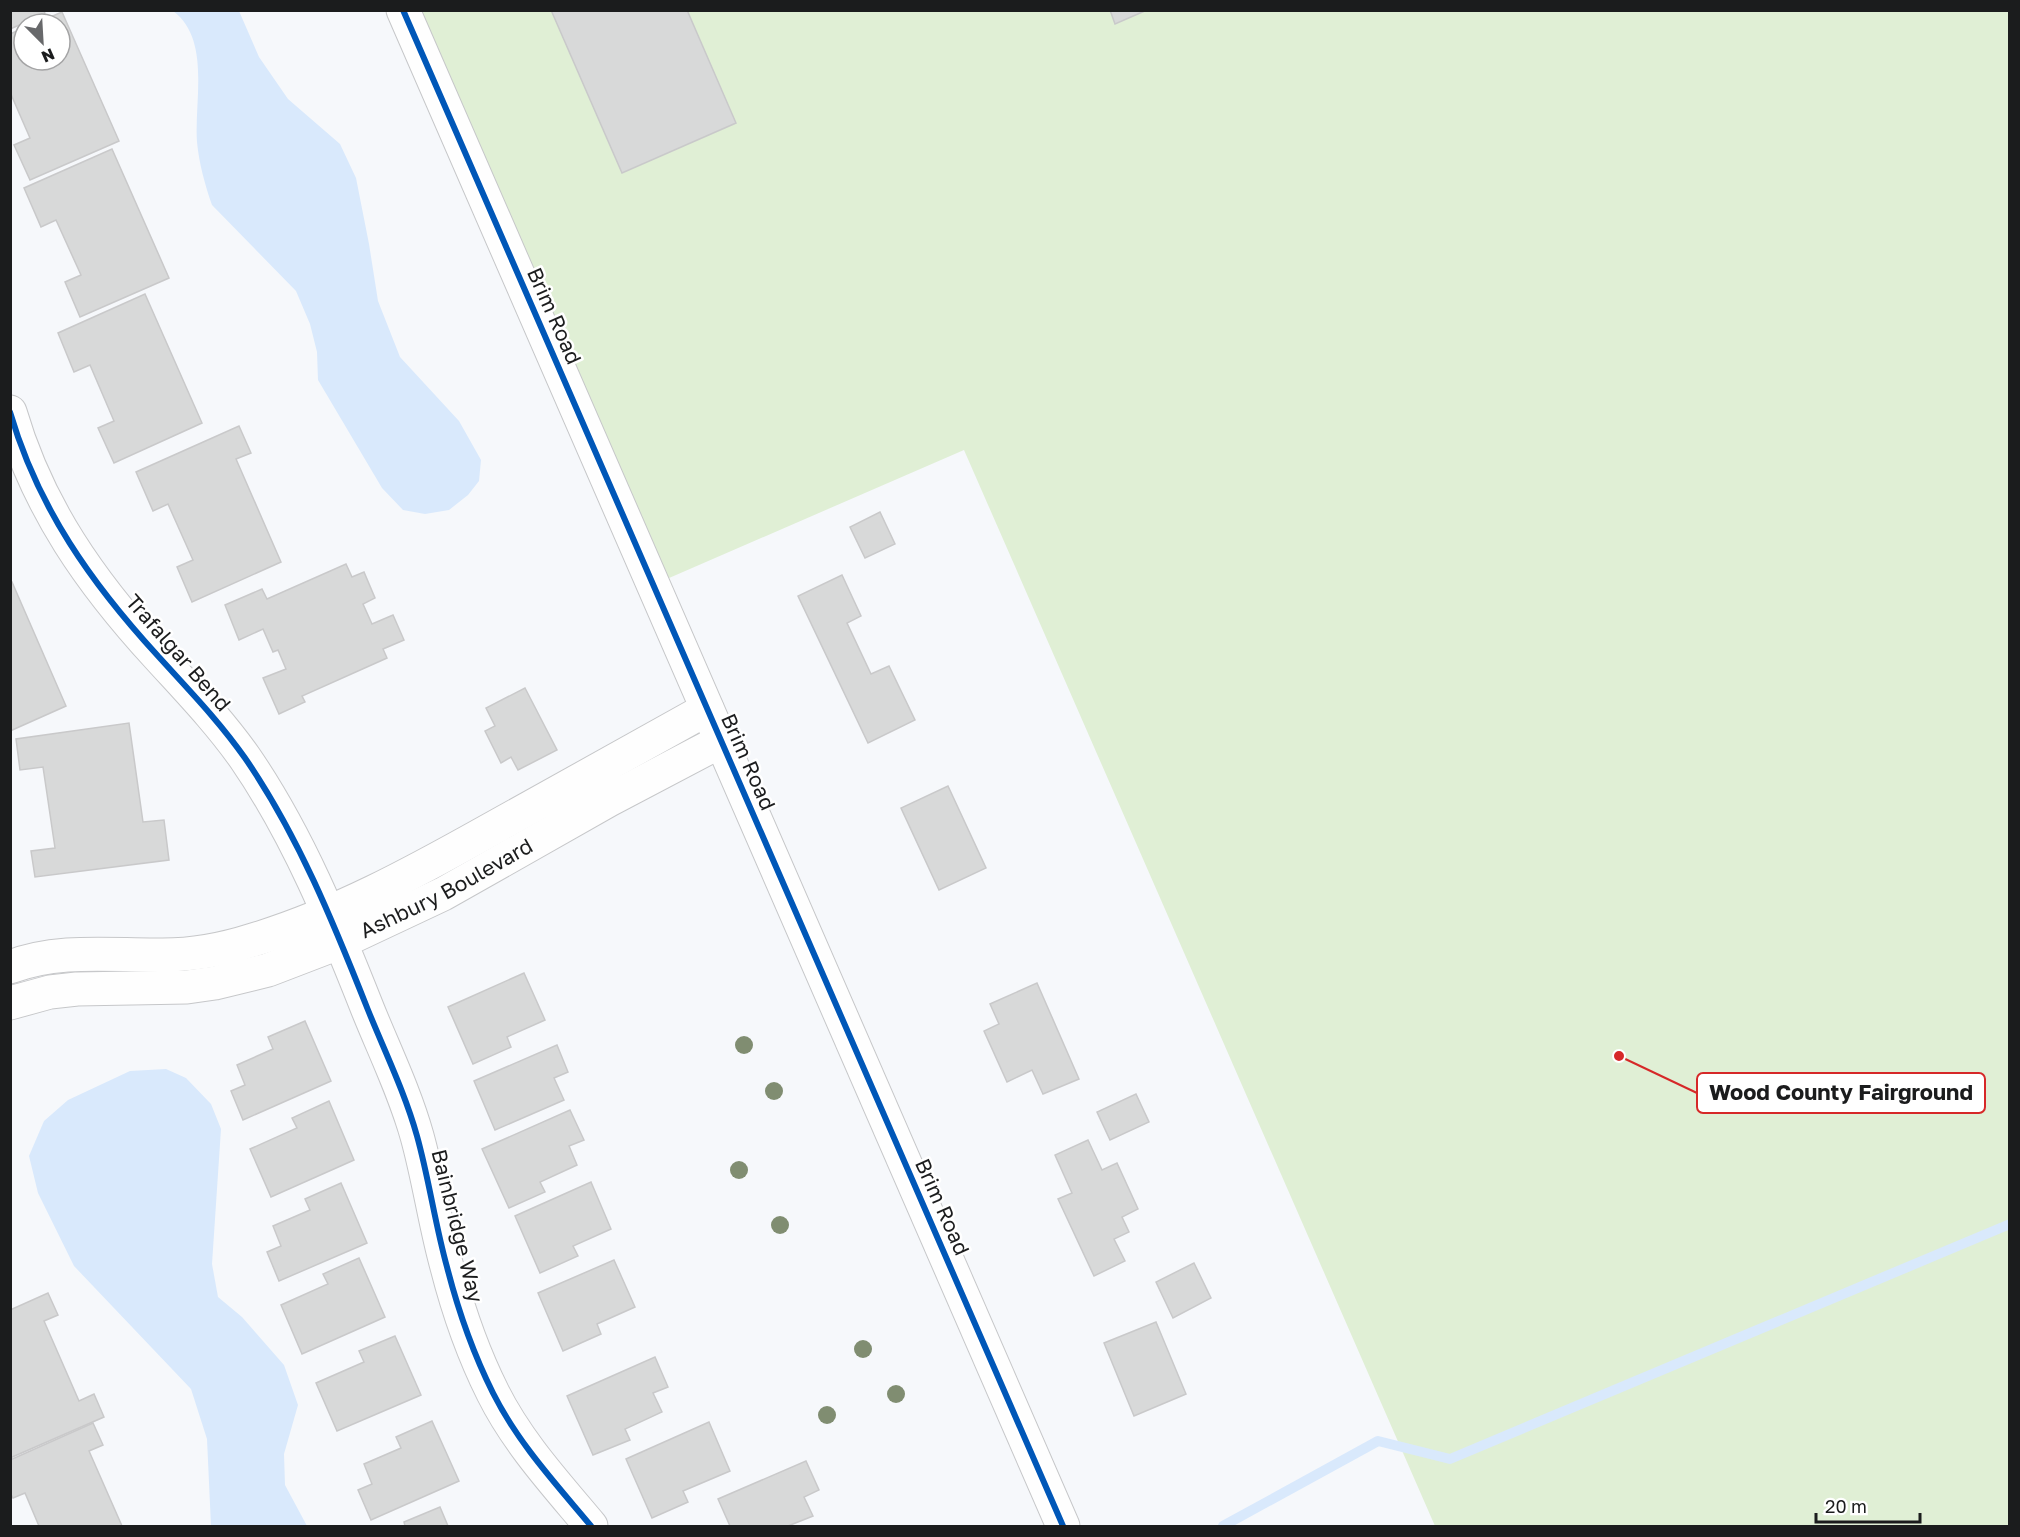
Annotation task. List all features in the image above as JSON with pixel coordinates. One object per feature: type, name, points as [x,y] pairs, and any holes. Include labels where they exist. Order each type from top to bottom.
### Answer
[{"type":"street","name":"Brim Road","points":[[403,10],[1063,1527]]},
{"type":"street","name":"Trafalgar Bend","points":[[10,412],[18,440],[39,490],[64,537],[94,582],[157,655],[195,694],[245,758],[286,827],[328,913]]},
{"type":"street","name":"Ashbury Boulevard","points":[[10,967],[46,958],[101,953],[157,956],[200,953],[253,940],[328,913],[402,878],[707,709]]},
{"type":"street","name":"Ashbury Boulevard","points":[[10,1003],[50,992],[77,989],[187,987],[215,983],[268,970],[341,942],[443,894],[609,800],[721,741]]},
{"type":"street","name":"Bainbridge Way","points":[[328,913],[417,1136],[447,1268],[471,1345],[493,1394],[520,1441],[591,1527]]},
{"type":"green space","points":[[403,11],[2009,11],[2009,1526],[1435,1526],[964,450],[653,585]]},
{"type":"water","points":[[173,11],[239,11],[259,57],[288,99],[340,144],[356,178],[378,301],[400,357],[459,421],[481,460],[479,481],[468,495],[449,510],[425,514],[403,510],[382,488],[318,380],[317,352],[310,324],[296,291],[212,205],[197,142],[197,54],[185,23]]},
{"type":"water","points":[[166,1069],[186,1078],[211,1104],[221,1129],[212,1264],[218,1297],[242,1317],[284,1365],[298,1405],[284,1454],[285,1485],[307,1526],[211,1526],[207,1439],[191,1389],[74,1266],[38,1193],[29,1156],[44,1121],[68,1100],[130,1071]]},
{"type":"building","points":[[10,10],[44,10],[44,12],[12,12],[12,28],[10,29]]},
{"type":"building","points":[[551,10],[687,10],[736,123],[622,173]]},
{"type":"building","points":[[1110,10],[1147,10],[1115,24]]},
{"type":"building","points":[[12,33],[12,72],[72,72],[72,35],[119,141],[30,180],[14,145],[30,138],[10,92],[10,34]]},
{"type":"building","points":[[112,149],[169,278],[80,317],[65,282],[81,275],[56,220],[41,227],[24,188]]},
{"type":"building","points":[[145,294],[202,423],[114,463],[98,428],[114,421],[90,365],[74,372],[58,333]]},
{"type":"building","points":[[239,426],[251,453],[236,459],[281,562],[192,602],[177,567],[193,560],[168,504],[153,511],[136,472]]},
{"type":"building","points":[[880,512],[895,544],[865,558],[850,527]]},
{"type":"building","points":[[346,564],[352,577],[364,572],[375,598],[363,604],[372,624],[393,615],[404,640],[383,649],[387,658],[302,696],[305,702],[279,714],[263,678],[286,669],[278,650],[273,652],[263,629],[239,640],[225,605],[262,589],[267,599]]},
{"type":"building","points":[[842,575],[861,616],[847,623],[871,674],[889,666],[915,720],[868,743],[798,596]]},
{"type":"building","points":[[12,582],[66,706],[10,731],[10,583]]},
{"type":"building","points":[[525,688],[557,750],[518,770],[511,757],[501,763],[485,731],[495,726],[486,708]]},
{"type":"building","points":[[129,723],[143,822],[164,820],[169,860],[35,877],[31,851],[55,848],[43,767],[20,770],[16,739]]},
{"type":"building","points":[[948,786],[986,868],[939,890],[901,808]]},
{"type":"building","points":[[524,973],[545,1020],[507,1037],[511,1047],[473,1064],[448,1007]]},
{"type":"building","points":[[1037,983],[1079,1079],[1043,1094],[1032,1070],[1007,1082],[984,1031],[999,1024],[990,1004]]},
{"type":"building","points":[[305,1021],[331,1081],[243,1120],[231,1091],[245,1085],[237,1065],[273,1049],[268,1037]]},
{"type":"building","points":[[557,1045],[568,1072],[554,1078],[564,1100],[495,1130],[474,1081]]},
{"type":"building","points":[[1136,1094],[1149,1122],[1110,1140],[1097,1112]]},
{"type":"building","points":[[329,1101],[354,1160],[271,1197],[250,1149],[297,1128],[292,1118]]},
{"type":"building","points":[[570,1110],[584,1140],[569,1146],[577,1165],[540,1182],[545,1192],[509,1208],[482,1149]]},
{"type":"building","points":[[1088,1140],[1102,1170],[1117,1163],[1138,1209],[1122,1217],[1129,1232],[1114,1239],[1125,1261],[1094,1276],[1058,1199],[1072,1193],[1055,1155]]},
{"type":"building","points":[[591,1182],[611,1229],[573,1246],[578,1256],[540,1273],[515,1216]]},
{"type":"building","points":[[341,1183],[367,1243],[279,1281],[267,1252],[281,1246],[273,1226],[310,1210],[305,1199]]},
{"type":"building","points":[[359,1258],[385,1317],[302,1354],[281,1305],[328,1284],[323,1274]]},
{"type":"building","points":[[614,1260],[635,1307],[597,1324],[601,1334],[563,1351],[538,1293]]},
{"type":"building","points":[[1194,1263],[1211,1298],[1173,1318],[1156,1282]]},
{"type":"building","points":[[48,1293],[58,1315],[44,1321],[79,1401],[94,1394],[104,1417],[10,1458],[10,1310]]},
{"type":"building","points":[[1156,1322],[1186,1394],[1134,1416],[1104,1343]]},
{"type":"building","points":[[395,1336],[421,1395],[337,1431],[316,1383],[364,1362],[359,1351]]},
{"type":"building","points":[[655,1357],[668,1387],[653,1393],[662,1412],[625,1429],[630,1440],[593,1455],[567,1396]]},
{"type":"building","points":[[432,1421],[459,1481],[371,1520],[358,1490],[372,1484],[364,1464],[401,1448],[396,1437]]},
{"type":"building","points":[[709,1422],[730,1471],[683,1491],[688,1502],[652,1518],[626,1459]]},
{"type":"building","points":[[93,1423],[103,1445],[89,1451],[122,1526],[39,1526],[25,1493],[13,1498],[10,1493],[10,1460]]},
{"type":"building","points":[[806,1461],[819,1490],[804,1497],[813,1516],[788,1526],[730,1526],[718,1499]]},
{"type":"building","points":[[440,1507],[448,1526],[405,1526],[404,1522]]},
{"type":"waterway","points":[[1223,1526],[1378,1441],[1450,1459],[2010,1224]]},
{"type":"cycle path","points":[[403,10],[1063,1526]]},
{"type":"cycle path","points":[[10,412],[36,480],[69,543],[111,601],[235,744],[282,818],[314,881],[342,945],[407,1104],[421,1152],[451,1283],[479,1362],[493,1393],[514,1429],[591,1526]]},
{"type":"place","name":"Wood County Fairground","points":[[1619,1056]]}]
